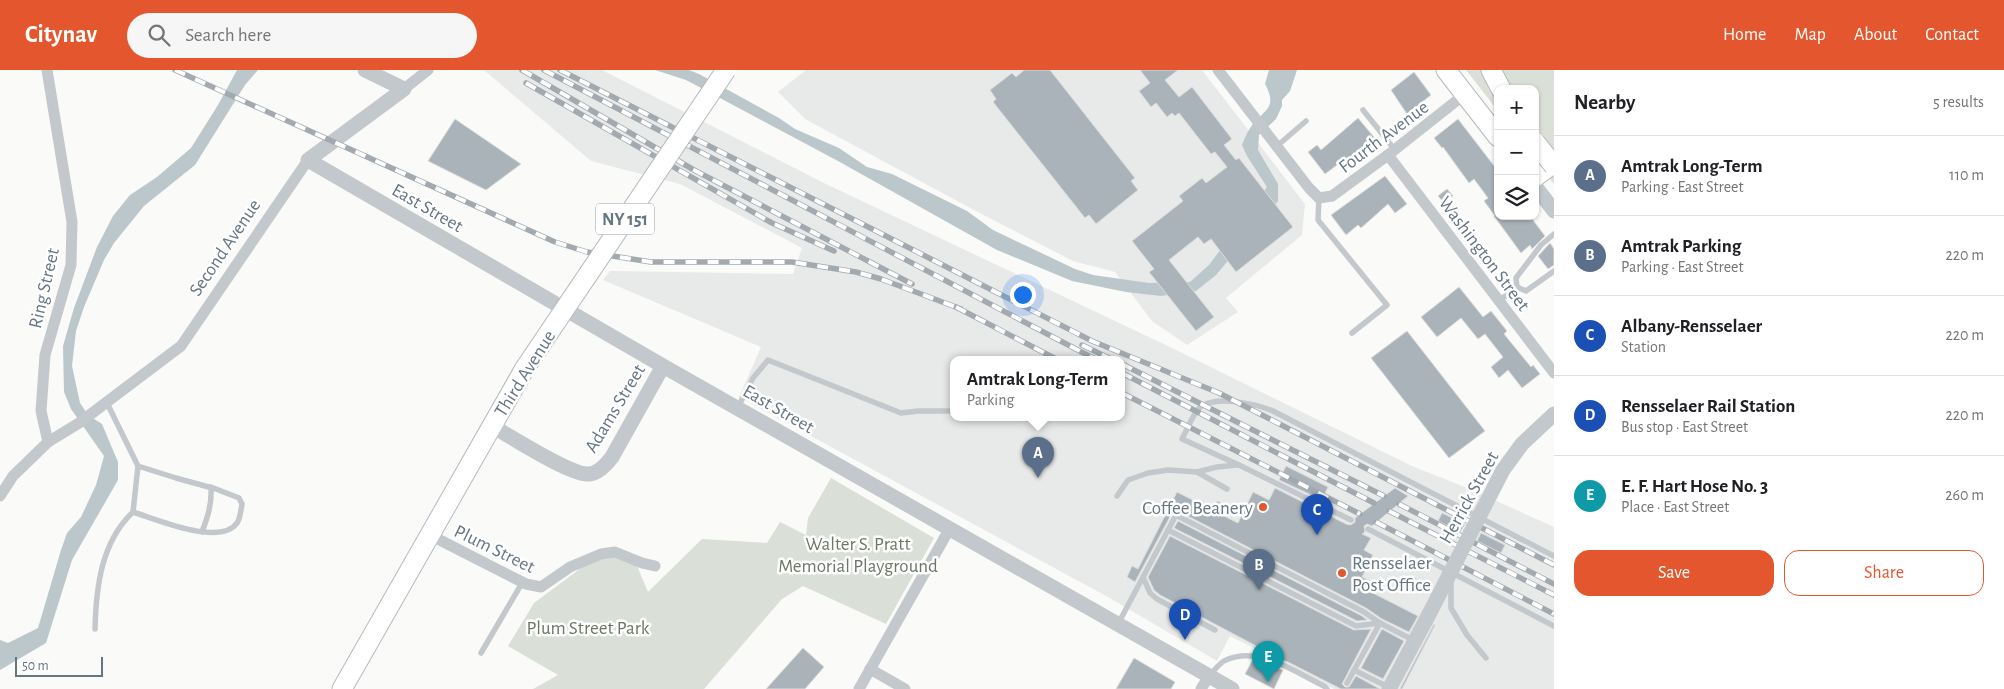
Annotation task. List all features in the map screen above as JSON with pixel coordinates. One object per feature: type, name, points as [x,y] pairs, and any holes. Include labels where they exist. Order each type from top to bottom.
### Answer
[{"type":"main road","name":"Third Avenue","points":[[342,689],[525,368],[726,70]]},
{"type":"main road","points":[[1446,70],[1494,132]]},
{"type":"main road","points":[[1491,70],[1499,85]]},
{"type":"main road","points":[[1538,175],[1554,164],[1539,147]]},
{"type":"street","name":"Ring Street","points":[[47,70],[72,222],[71,265],[45,355],[42,411],[48,442]]},
{"type":"street","points":[[365,70],[404,89]]},
{"type":"street","name":"Second Avenue","points":[[48,442],[79,423],[181,346],[308,160],[428,70]]},
{"type":"street","points":[[1218,70],[1309,188],[1319,198]]},
{"type":"street","name":"Fourth Avenue","points":[[1319,198],[1332,196],[1392,152],[1465,94]]},
{"type":"street","name":"Washington Street","points":[[1392,152],[1554,373]]},
{"type":"street","name":"East Street","points":[[308,160],[663,366],[1232,689]]},
{"type":"street","points":[[1539,191],[1554,210]]},
{"type":"street","name":"Adams Street","points":[[492,426],[566,468],[582,474],[594,473],[612,458],[663,366]]},
{"type":"street","name":"Herrick Street","points":[[1389,689],[1503,470],[1528,438],[1554,414]]},
{"type":"street","points":[[0,496],[13,476],[48,442]]},
{"type":"street","points":[[858,689],[950,528]]},
{"type":"street","name":"Plum Street","points":[[430,534],[522,582],[541,587],[570,567],[601,554],[615,552],[655,566]]},
{"type":"street","points":[[870,669],[905,689]]},
{"type":"street","points":[[1201,689],[1209,676]]},
{"type":"lane","points":[[1363,110],[1392,152]]},
{"type":"lane","points":[[1277,146],[1306,121]]},
{"type":"lane","points":[[1319,198],[1318,220],[1387,305],[1352,333]]},
{"type":"lane","points":[[1517,287],[1516,278],[1541,245],[1554,234]]},
{"type":"lane","points":[[1517,287],[1526,291],[1554,271]]},
{"type":"lane","points":[[1500,300],[1517,287]]},
{"type":"lane","points":[[738,407],[753,378],[768,360],[902,413],[950,411]]},
{"type":"lane","points":[[1351,520],[1182,439],[1196,412],[1203,406],[1217,402],[1257,405],[1272,411],[1554,556]]},
{"type":"lane","points":[[96,630],[96,604],[106,556],[121,523],[133,512],[138,466],[106,403]]},
{"type":"lane","points":[[1117,496],[1128,480],[1148,473],[1168,470],[1197,472],[1217,467],[1239,465]]},
{"type":"lane","points":[[133,512],[178,526],[212,533],[228,531],[237,523],[242,504],[239,498],[232,494],[138,466]]},
{"type":"lane","points":[[1197,472],[1227,489]]},
{"type":"lane","points":[[202,532],[209,515],[212,499],[211,487]]},
{"type":"lane","points":[[1118,624],[1176,516],[1364,612],[1380,623],[1415,641]]},
{"type":"lane","points":[[1368,529],[1554,626]]},
{"type":"lane","points":[[1168,530],[1356,626],[1380,623]]},
{"type":"lane","points":[[1451,573],[1451,608],[1467,635],[1486,658]]},
{"type":"lane","points":[[1143,577],[1150,593],[1157,599],[1215,630]]},
{"type":"lane","points":[[481,653],[522,582]]},
{"type":"lane","points":[[1347,682],[1380,623]]},
{"type":"lane","points":[[1209,676],[1224,660],[1242,655],[1262,656],[1327,689]]},
{"type":"lane","points":[[1354,670],[1389,689]]},
{"type":"shaded area","points":[[237,70],[258,70],[245,85],[195,165],[144,206],[114,243],[104,260],[84,307],[76,331],[72,366],[80,403],[88,415],[102,424],[118,462],[118,480],[72,560],[46,643],[0,670],[0,640],[8,643],[38,628],[67,533],[81,517],[96,485],[104,456],[71,409],[64,392],[63,346],[74,308],[97,247],[113,216],[130,195],[157,177],[191,148]]},
{"type":"shaded area","points":[[484,70],[602,70],[826,184],[1170,347],[1412,466],[1470,489],[1554,527],[1554,689],[1334,689],[1230,636],[1217,661],[1108,597],[739,397],[761,347],[603,280],[610,271],[793,274],[802,248],[680,184],[591,161]]},
{"type":"shaded area","points":[[655,70],[689,70],[699,74],[779,118],[795,129],[839,148],[867,167],[892,174],[967,211],[993,230],[1075,269],[1093,275],[1149,283],[1190,282],[1209,265],[1267,187],[1242,145],[1251,126],[1269,107],[1269,92],[1265,84],[1269,70],[1297,70],[1290,91],[1282,100],[1282,106],[1276,119],[1259,135],[1258,150],[1278,184],[1278,201],[1216,275],[1196,291],[1161,296],[1126,292],[1072,281],[997,250],[838,161],[686,80]]},
{"type":"shaded area","points":[[806,70],[1202,70],[1305,204],[1302,235],[1226,298],[1238,312],[1187,345],[1152,321],[1115,272],[1073,261],[805,119],[778,92]]},
{"type":"green space","points":[[1466,70],[1554,70],[1554,184],[1539,165],[1539,85],[1494,85],[1494,106]]},
{"type":"green space","points":[[831,478],[934,538],[886,624],[803,586],[782,599],[704,689],[533,689],[558,675],[508,646],[534,603],[581,568],[596,560],[616,557],[637,566],[648,592],[702,539],[767,543],[780,522],[806,535],[808,518]]},
{"type":"building","points":[[1024,70],[1050,70],[1135,178],[1131,181],[1138,190],[1096,224],[1089,215],[1085,218],[993,102],[996,99],[990,90],[1012,73],[1016,77]]},
{"type":"building","points":[[1140,70],[1178,70],[1165,80],[1179,97],[1192,87],[1232,139],[1224,145],[1236,160],[1239,158],[1293,227],[1236,272],[1211,239],[1204,244],[1198,237],[1169,260],[1214,317],[1196,331],[1149,272],[1154,269],[1132,241],[1183,201],[1179,196],[1202,178],[1206,183],[1227,167],[1215,152],[1211,154],[1179,113],[1175,116],[1172,113],[1167,117],[1156,103],[1151,107],[1139,91],[1150,83]]},
{"type":"building","points":[[1414,72],[1431,95],[1407,114],[1391,90]]},
{"type":"building","points":[[1358,118],[1378,142],[1369,150],[1366,146],[1340,168],[1337,165],[1325,174],[1308,152],[1317,145],[1321,150]]},
{"type":"building","points":[[455,119],[521,164],[486,190],[428,161]]},
{"type":"building","points":[[1458,119],[1494,166],[1494,215],[1484,201],[1488,198],[1474,179],[1469,183],[1443,147],[1434,138]]},
{"type":"building","points":[[1385,176],[1407,204],[1395,213],[1388,204],[1361,228],[1358,225],[1346,235],[1331,215]]},
{"type":"building","points":[[1447,189],[1453,196],[1444,203],[1438,196]]},
{"type":"building","points":[[1497,220],[1533,220],[1545,236],[1532,249],[1530,245],[1521,253]]},
{"type":"building","points":[[1550,243],[1554,249],[1554,265],[1548,269],[1538,256]]},
{"type":"building","points":[[1459,287],[1483,317],[1491,311],[1507,331],[1504,334],[1531,367],[1533,365],[1540,374],[1522,388],[1508,370],[1499,378],[1491,367],[1503,357],[1485,334],[1478,339],[1461,318],[1437,337],[1421,317]]},
{"type":"building","points":[[1407,331],[1485,431],[1449,458],[1371,358]]},
{"type":"building","points":[[1286,466],[1328,487],[1322,500],[1279,480]]},
{"type":"building","points":[[1275,488],[1351,525],[1355,522],[1355,518],[1395,488],[1408,496],[1372,526],[1367,524],[1364,526],[1365,532],[1362,534],[1371,538],[1364,550],[1373,555],[1362,577],[1373,582],[1369,591],[1418,616],[1409,632],[1176,510],[1172,513],[1135,582],[1127,577],[1132,566],[1138,569],[1177,492],[1212,510],[1217,501],[1225,505],[1220,514],[1238,523],[1253,492],[1269,500]]},
{"type":"building","points":[[1442,513],[1465,524],[1460,532],[1438,521]]},
{"type":"building","points":[[1178,521],[1367,620],[1357,621],[1174,528]]},
{"type":"building","points":[[1481,533],[1505,545],[1501,553],[1477,541]]},
{"type":"building","points":[[1170,536],[1354,630],[1371,629],[1342,684],[1345,687],[1349,687],[1356,676],[1380,689],[1341,689],[1288,662],[1257,652],[1260,648],[1160,595],[1154,590],[1148,577]]},
{"type":"building","points":[[1434,624],[1402,689],[1400,689]]},
{"type":"building","points":[[1382,629],[1404,641],[1383,679],[1361,668]]},
{"type":"building","points":[[803,648],[824,667],[805,689],[766,689]]},
{"type":"building","points":[[1134,658],[1175,682],[1171,689],[1116,689]]},
{"type":"building","points":[[1252,661],[1283,670],[1274,689],[1245,674]]},
{"type":"railway","points":[[175,70],[555,242],[587,252],[651,262],[792,262],[856,272],[881,279],[961,309]]},
{"type":"railway","points":[[522,70],[694,170],[912,284]]},
{"type":"railway","points":[[544,70],[1089,356]]},
{"type":"railway","points":[[560,70],[1092,341],[1219,393],[1554,565]]},
{"type":"railway","points":[[526,83],[772,223],[834,251]]},
{"type":"railway","points":[[956,307],[1050,356]]},
{"type":"railway","points":[[1082,345],[1105,356]]},
{"type":"railway","points":[[1125,366],[1384,496]]},
{"type":"railway","points":[[1125,375],[1374,503]]},
{"type":"railway","points":[[1125,395],[1360,514]]},
{"type":"railway","points":[[1399,504],[1554,584]]},
{"type":"railway","points":[[1389,511],[1554,595]]},
{"type":"railway","points":[[1376,522],[1554,614]]},
{"type":"place","name":"Amtrak Long-Term","points":[[1038,478]]},
{"type":"place","name":"Coffee Beanery","points":[[1263,507]]},
{"type":"place","name":"Albany-Rensselaer","points":[[1317,535]]},
{"type":"place","name":"Rensselaer Post Office","points":[[1342,573]]},
{"type":"place","name":"Amtrak Parking","points":[[1259,590]]},
{"type":"place","name":"Rensselaer Rail Station","points":[[1185,640]]},
{"type":"place","name":"E. F. Hart Hose No. 3","points":[[1268,682]]},
{"type":"park label","name":"Walter S. Pratt Memorial Playground","points":[[858,554]]},
{"type":"park label","name":"Plum Street Park","points":[[588,627]]}]
